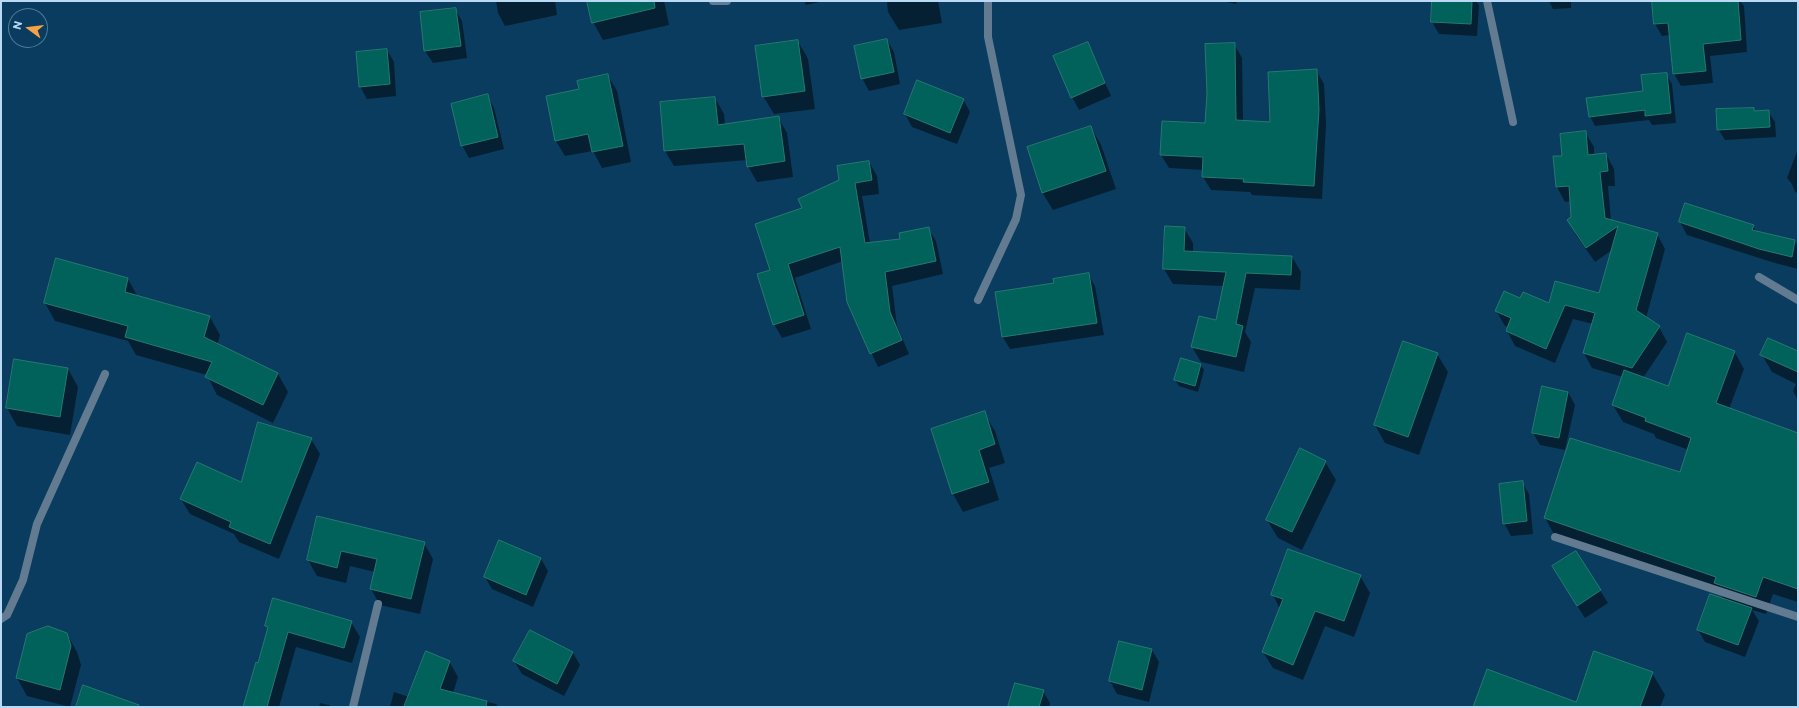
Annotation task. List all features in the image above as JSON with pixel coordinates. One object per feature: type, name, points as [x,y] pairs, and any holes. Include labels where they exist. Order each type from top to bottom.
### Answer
[{"type":"street","points":[[713,1],[727,1]]},
{"type":"street","points":[[978,300],[1016,219],[1021,195],[988,37],[988,1]]},
{"type":"street","points":[[1487,1],[1513,122]]},
{"type":"street","points":[[1759,277],[1798,300]]},
{"type":"street","points":[[1,619],[7,615],[23,580],[37,524],[106,374]]},
{"type":"street","points":[[1555,537],[1798,617]]},
{"type":"street","points":[[353,707],[378,604]]},
{"type":"building","points":[[587,1],[654,1],[655,8],[592,23]]},
{"type":"building","points":[[1432,1],[1472,1],[1471,24],[1431,22]]},
{"type":"building","points":[[1652,1],[1738,1],[1741,40],[1703,44],[1706,71],[1673,74],[1668,23],[1654,24]]},
{"type":"building","points":[[456,8],[461,46],[424,51],[420,12]]},
{"type":"building","points":[[887,39],[894,72],[861,79],[854,46]]},
{"type":"building","points":[[798,40],[805,91],[762,97],[755,46]]},
{"type":"building","points":[[1088,42],[1105,83],[1071,98],[1053,56]]},
{"type":"building","points":[[1235,43],[1236,120],[1270,122],[1268,72],[1317,69],[1319,110],[1314,186],[1243,182],[1244,179],[1202,177],[1203,157],[1160,155],[1162,121],[1205,123],[1207,94],[1205,44]]},
{"type":"building","points":[[387,49],[390,84],[359,87],[356,52]]},
{"type":"building","points":[[1667,73],[1671,113],[1645,116],[1645,110],[1589,117],[1586,98],[1643,91],[1641,75]]},
{"type":"building","points":[[608,74],[623,146],[592,152],[588,134],[555,141],[546,96],[579,89],[577,81]]},
{"type":"building","points":[[917,80],[964,99],[950,133],[904,114]]},
{"type":"building","points":[[488,94],[498,137],[461,146],[451,104]]},
{"type":"building","points":[[715,97],[718,125],[779,116],[785,161],[747,167],[744,144],[664,151],[660,102]]},
{"type":"building","points":[[1754,108],[1754,111],[1769,110],[1770,127],[1717,130],[1716,109]]},
{"type":"building","points":[[1091,126],[1106,171],[1042,193],[1027,147]]},
{"type":"building","points":[[1586,131],[1588,155],[1606,153],[1608,171],[1600,172],[1605,218],[1658,233],[1636,310],[1660,326],[1632,368],[1583,353],[1595,313],[1565,305],[1546,349],[1506,331],[1511,318],[1495,311],[1504,291],[1520,298],[1523,292],[1549,303],[1555,281],[1599,293],[1618,226],[1586,248],[1567,220],[1571,217],[1569,186],[1556,187],[1553,156],[1562,156],[1560,134]]},
{"type":"building","points":[[869,161],[872,180],[855,183],[865,243],[900,239],[899,233],[929,227],[936,261],[885,272],[890,312],[902,340],[870,354],[847,302],[840,247],[788,264],[804,315],[773,325],[757,274],[770,270],[755,224],[802,208],[798,199],[839,180],[837,166]]},
{"type":"building","points":[[1685,203],[1754,225],[1752,230],[1795,240],[1792,257],[1759,249],[1679,222]]},
{"type":"building","points":[[1165,226],[1185,227],[1184,251],[1292,256],[1291,275],[1246,273],[1236,324],[1243,326],[1236,357],[1191,347],[1199,316],[1216,320],[1226,272],[1163,269]]},
{"type":"building","points":[[56,258],[128,278],[125,292],[210,316],[204,337],[278,373],[263,405],[205,377],[212,362],[125,337],[128,326],[44,303]]},
{"type":"building","points":[[1089,273],[1097,323],[1002,337],[995,292],[1054,283],[1053,279]]},
{"type":"building","points":[[1687,333],[1735,351],[1716,403],[1798,433],[1798,589],[1763,577],[1756,597],[1714,583],[1716,577],[1544,518],[1570,438],[1680,472],[1691,438],[1645,421],[1646,418],[1612,405],[1624,370],[1668,386]]},
{"type":"building","points":[[1768,338],[1798,351],[1798,372],[1760,355]]},
{"type":"building","points":[[1403,341],[1438,353],[1408,437],[1374,425]]},
{"type":"building","points":[[1181,358],[1201,364],[1195,386],[1174,380]]},
{"type":"building","points":[[14,359],[68,368],[60,417],[6,408]]},
{"type":"building","points":[[1542,386],[1568,392],[1559,438],[1532,433]]},
{"type":"building","points":[[985,411],[995,444],[979,450],[989,482],[952,494],[931,429]]},
{"type":"building","points":[[258,422],[312,438],[270,544],[229,527],[231,522],[180,499],[197,462],[241,482]]},
{"type":"building","points":[[1300,448],[1326,461],[1292,532],[1266,520]]},
{"type":"building","points":[[1523,481],[1527,521],[1503,524],[1499,484]]},
{"type":"building","points":[[317,516],[425,542],[411,599],[370,589],[377,559],[341,551],[337,568],[307,560]]},
{"type":"building","points":[[499,540],[541,558],[526,595],[484,577]]},
{"type":"building","points":[[1288,549],[1361,575],[1344,621],[1315,611],[1293,665],[1262,652],[1283,599],[1271,595]]},
{"type":"building","points":[[1576,551],[1601,590],[1577,606],[1552,566]]},
{"type":"building","points":[[1710,594],[1752,608],[1738,645],[1697,630]]},
{"type":"building","points":[[273,598],[352,621],[344,648],[288,632],[267,707],[243,707],[268,627],[265,626]]},
{"type":"building","points":[[48,626],[67,633],[71,646],[60,690],[16,678],[27,634]]},
{"type":"building","points":[[530,630],[573,652],[557,684],[513,661]]},
{"type":"building","points":[[1119,641],[1152,649],[1142,690],[1109,681]]},
{"type":"building","points":[[426,651],[450,661],[440,689],[487,701],[486,707],[404,707]]},
{"type":"building","points":[[1594,651],[1653,672],[1640,707],[1473,707],[1487,669],[1576,702]]},
{"type":"building","points":[[1015,683],[1044,690],[1039,707],[1008,707]]},
{"type":"building","points":[[83,685],[139,705],[139,707],[76,707]]}]
